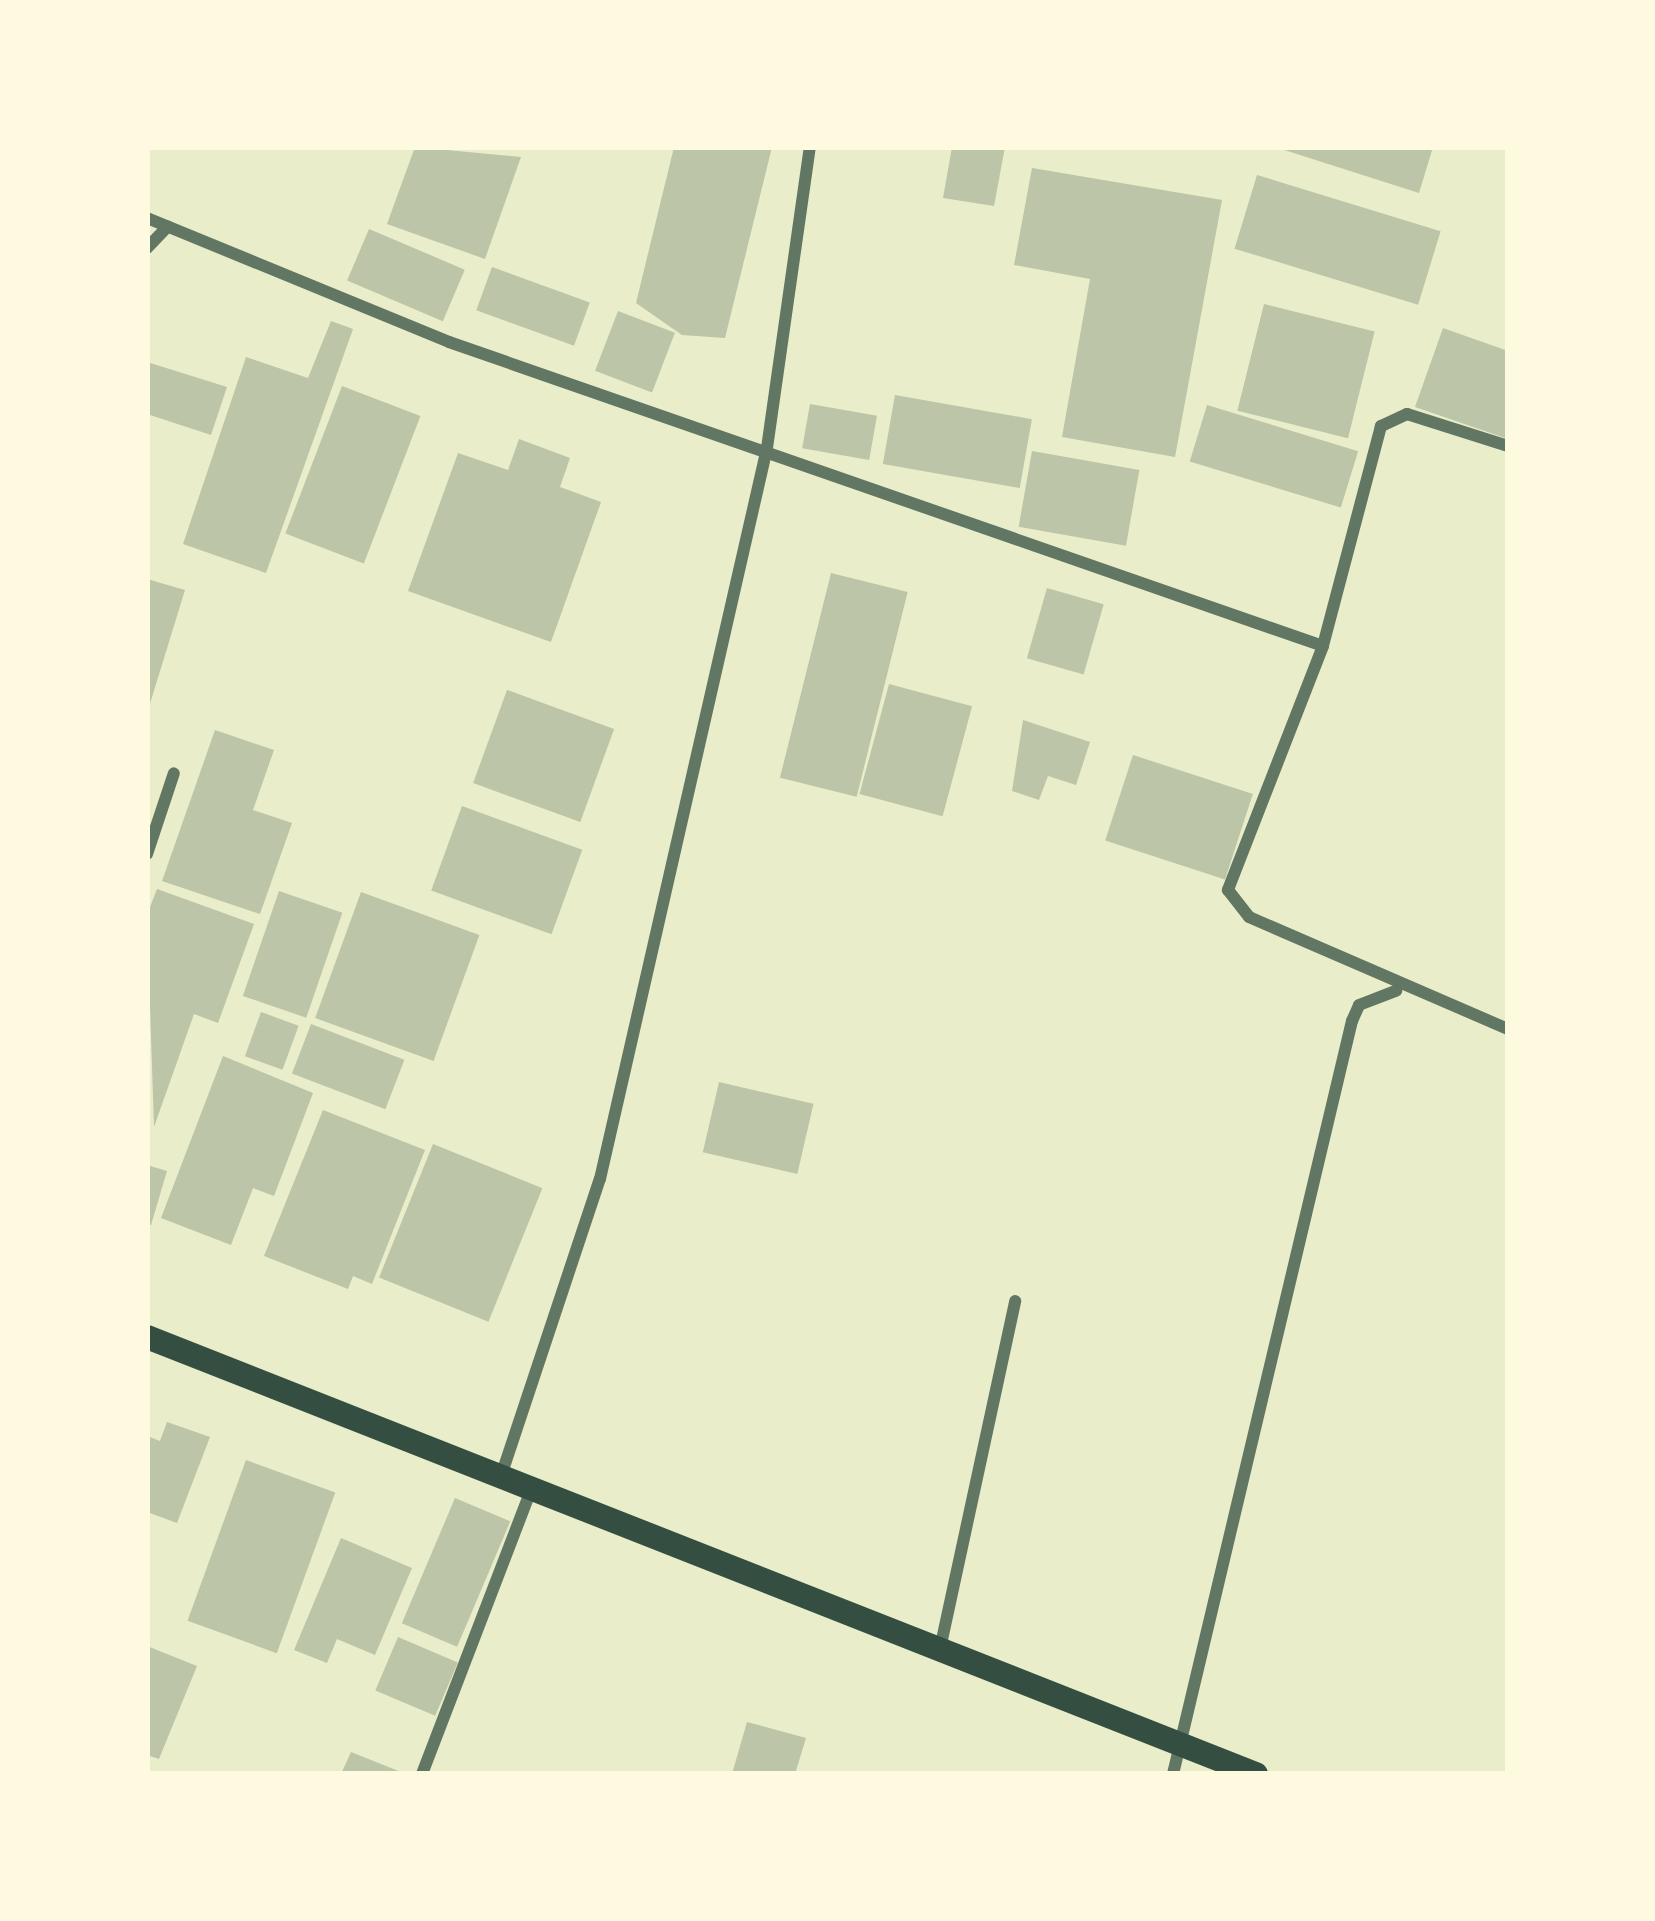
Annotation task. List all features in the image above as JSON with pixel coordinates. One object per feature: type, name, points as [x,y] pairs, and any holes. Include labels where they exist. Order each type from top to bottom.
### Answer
[{"type":"main road","points":[[147,1337],[1256,1774]]},
{"type":"street","points":[[500,1478],[600,1179],[767,448],[810,147]]},
{"type":"street","points":[[147,218],[449,342],[767,448],[1323,646]]},
{"type":"street","points":[[147,248],[168,226]]},
{"type":"street","points":[[1508,446],[1407,414],[1381,426],[1323,646],[1228,890],[1249,917],[1403,991],[1508,1029]]},
{"type":"street","points":[[147,854],[174,773]]},
{"type":"street","points":[[1173,1774],[1352,1021],[1381,991],[1403,991]]},
{"type":"street","points":[[940,1650],[1015,1301]]},
{"type":"street","points":[[422,1774],[531,1490]]},
{"type":"building","points":[[415,147],[521,157],[485,259],[387,224]]},
{"type":"building","points":[[674,147],[772,147],[725,338],[682,335],[636,303]]},
{"type":"building","points":[[952,147],[1005,147],[994,206],[943,198]]},
{"type":"building","points":[[1275,147],[1433,147],[1419,193]]},
{"type":"building","points":[[1032,168],[1222,200],[1175,457],[1062,437],[1090,279],[1014,265]]},
{"type":"building","points":[[1257,175],[1441,231],[1418,305],[1234,249]]},
{"type":"building","points":[[369,229],[465,270],[443,321],[347,281]]},
{"type":"building","points":[[492,267],[590,303],[574,346],[476,310]]},
{"type":"building","points":[[1264,304],[1375,332],[1348,438],[1237,411]]},
{"type":"building","points":[[618,311],[675,333],[652,393],[595,371]]},
{"type":"building","points":[[331,321],[353,329],[266,573],[183,544],[246,357],[308,378]]},
{"type":"building","points":[[1443,328],[1508,351],[1508,439],[1415,407]]},
{"type":"building","points":[[147,362],[227,387],[211,435],[147,414]]},
{"type":"building","points":[[342,386],[420,416],[364,564],[285,534]]},
{"type":"building","points":[[895,395],[1032,419],[1020,488],[883,464]]},
{"type":"building","points":[[810,404],[877,416],[869,460],[802,448]]},
{"type":"building","points":[[1207,405],[1358,451],[1341,508],[1190,461]]},
{"type":"building","points":[[519,439],[570,458],[560,487],[601,502],[551,642],[408,591],[458,453],[508,470]]},
{"type":"building","points":[[1032,451],[1139,470],[1126,546],[1019,527]]},
{"type":"building","points":[[831,573],[908,592],[857,797],[780,778]]},
{"type":"building","points":[[147,579],[185,590],[148,710],[147,710]]},
{"type":"building","points":[[1047,588],[1104,604],[1084,674],[1027,658]]},
{"type":"building","points":[[889,684],[972,706],[943,816],[859,794]]},
{"type":"building","points":[[507,690],[614,729],[580,822],[473,783]]},
{"type":"building","points":[[1023,720],[1090,742],[1076,785],[1048,776],[1039,800],[1012,791]]},
{"type":"building","points":[[215,730],[274,750],[253,810],[292,823],[260,914],[162,881]]},
{"type":"building","points":[[1133,755],[1253,794],[1225,880],[1105,841]]},
{"type":"building","points":[[462,806],[582,850],[551,934],[431,891]]},
{"type":"building","points":[[157,889],[254,924],[218,1023],[194,1014],[154,1127],[147,915]]},
{"type":"building","points":[[279,891],[342,913],[306,1018],[243,996]]},
{"type":"building","points":[[361,892],[479,935],[434,1061],[315,1018]]},
{"type":"building","points":[[261,1012],[299,1026],[283,1070],[245,1056]]},
{"type":"building","points":[[311,1024],[404,1060],[385,1109],[292,1073]]},
{"type":"building","points":[[223,1056],[313,1093],[274,1196],[253,1188],[231,1245],[161,1218]]},
{"type":"building","points":[[719,1082],[814,1104],[797,1174],[703,1152]]},
{"type":"building","points":[[323,1110],[425,1150],[372,1284],[353,1276],[348,1289],[264,1256]]},
{"type":"building","points":[[433,1144],[542,1188],[488,1322],[379,1278]]},
{"type":"building","points":[[147,1165],[167,1171],[151,1225],[147,1224]]},
{"type":"building","points":[[167,1422],[210,1437],[177,1523],[147,1512],[147,1436],[160,1441]]},
{"type":"building","points":[[246,1460],[335,1492],[277,1653],[188,1621]]},
{"type":"building","points":[[455,1498],[510,1521],[457,1647],[402,1623]]},
{"type":"building","points":[[341,1538],[412,1568],[375,1655],[337,1639],[327,1663],[294,1650]]},
{"type":"building","points":[[398,1637],[458,1662],[435,1716],[375,1690]]},
{"type":"building","points":[[147,1646],[197,1666],[159,1759],[147,1755]]},
{"type":"building","points":[[747,1722],[806,1738],[795,1774],[732,1774]]},
{"type":"building","points":[[351,1752],[406,1774],[341,1774]]}]
